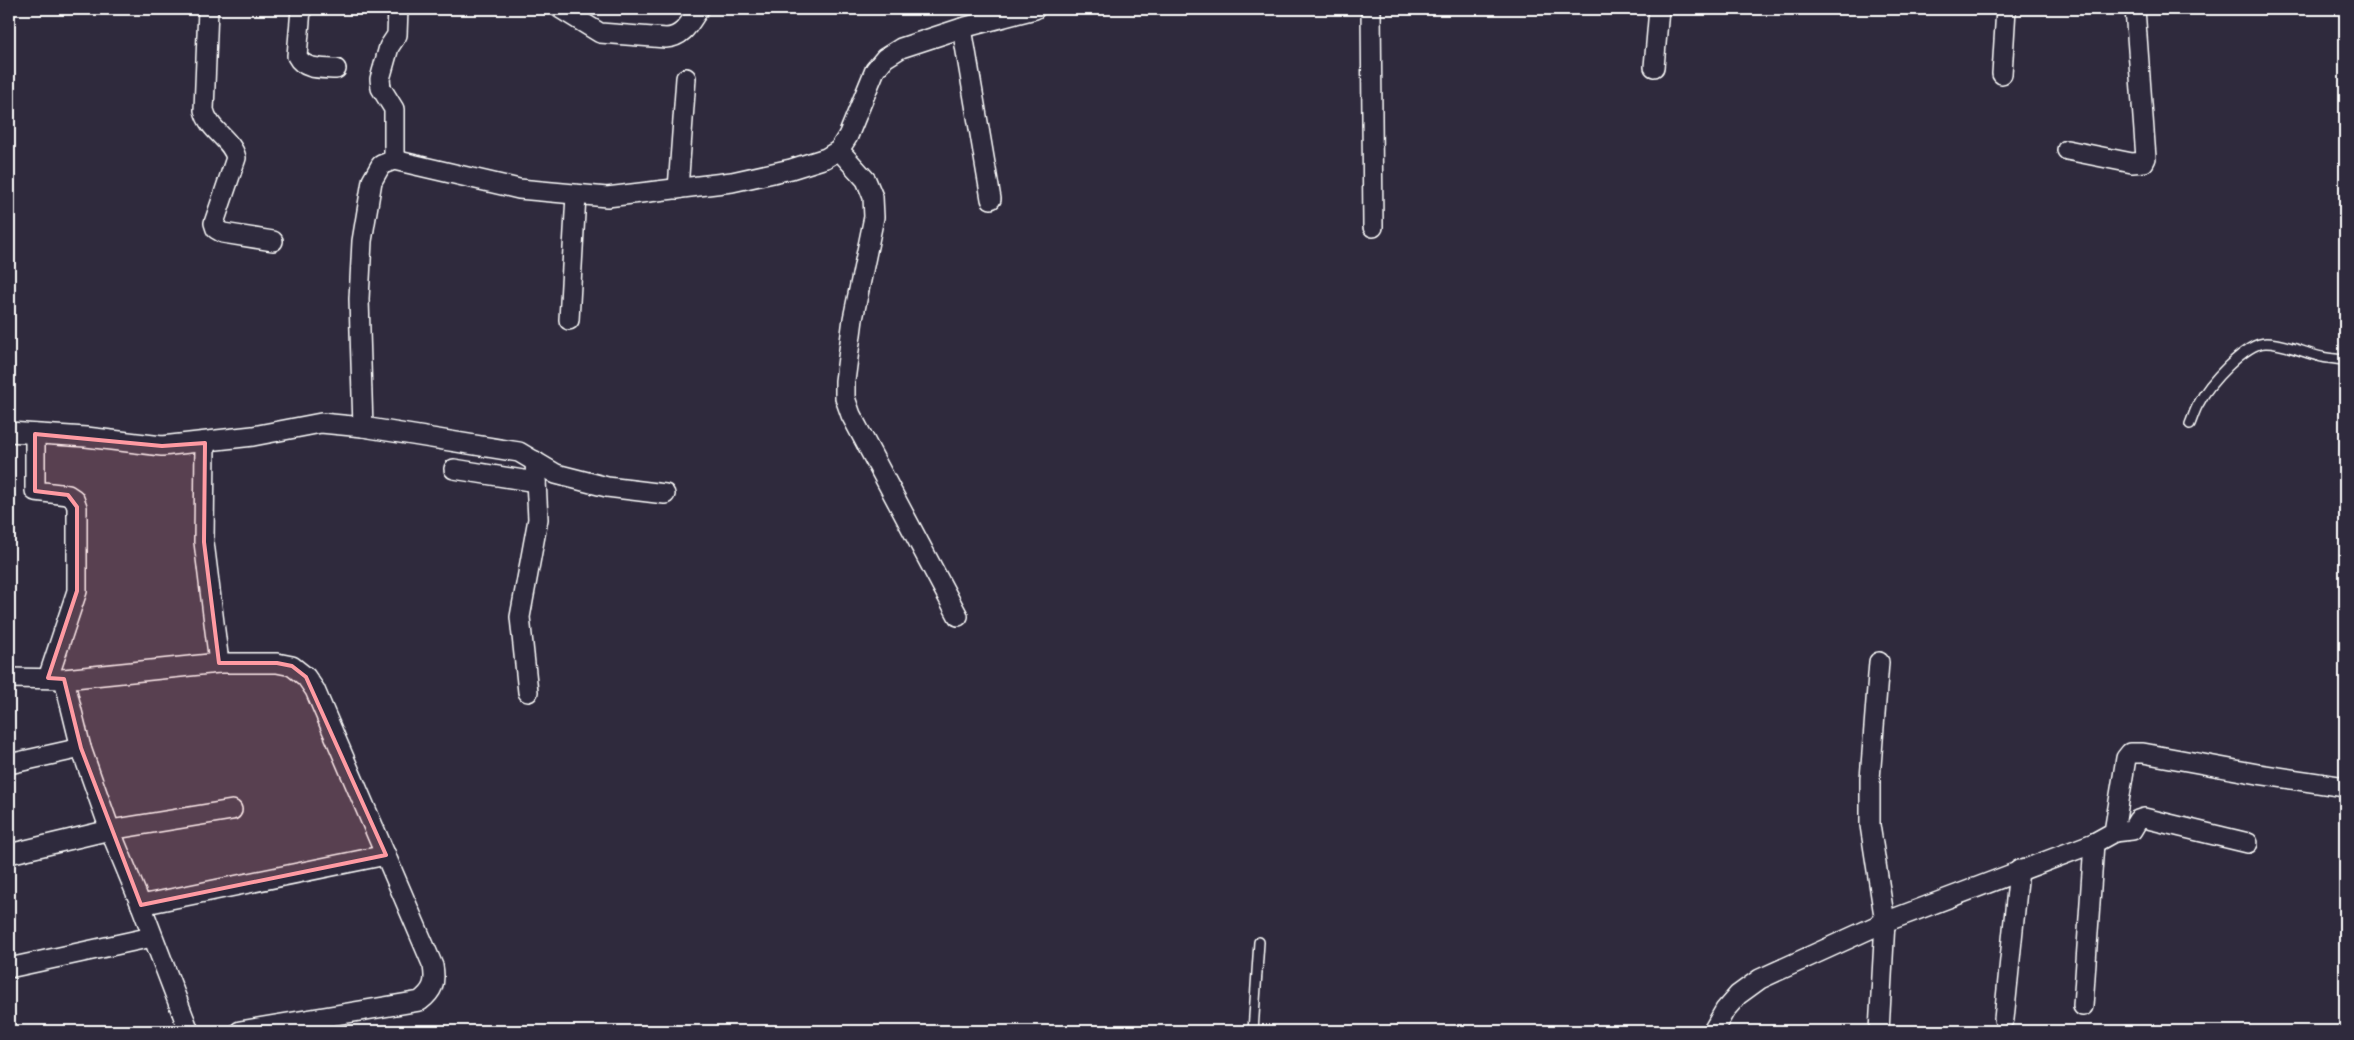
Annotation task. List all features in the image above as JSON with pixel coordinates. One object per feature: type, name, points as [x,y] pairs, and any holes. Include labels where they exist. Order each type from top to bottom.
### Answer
[{"type":"street","points":[[208,9],[204,110],[209,125],[233,151],[236,158],[214,223],[216,230],[223,233],[273,241]]},
{"type":"street","points":[[301,9],[297,56],[300,63],[307,66],[336,69]]},
{"type":"street","points":[[394,160],[394,109],[381,88],[380,79],[389,47],[397,35],[398,9]]},
{"type":"street","points":[[560,9],[600,33],[674,38],[682,33],[699,9]]},
{"type":"street","points":[[363,427],[359,299],[362,241],[372,181],[381,165],[394,160],[519,189],[607,197],[732,182],[791,169],[826,158],[839,150],[848,136],[874,70],[885,58],[900,48],[962,28],[1035,9]]},
{"type":"street","points":[[1371,9],[1373,227]]},
{"type":"street","points":[[1654,67],[1659,9]]},
{"type":"street","points":[[2002,74],[2006,9]]},
{"type":"street","points":[[2068,150],[2132,163],[2144,162],[2146,158],[2135,9]]},
{"type":"street","points":[[962,28],[991,198]]},
{"type":"street","points":[[678,189],[686,78]]},
{"type":"street","points":[[839,150],[866,180],[873,197],[874,217],[853,319],[845,382],[845,398],[851,415],[958,616]]},
{"type":"street","points":[[569,320],[576,195]]},
{"type":"street","points":[[9,432],[86,437],[162,446],[205,443],[322,423],[363,427],[519,452],[556,474],[607,487],[665,494]]},
{"type":"street","points":[[35,434],[35,491],[68,496],[74,499],[77,507],[77,590],[56,679],[110,830],[189,1031]]},
{"type":"street","points":[[205,443],[204,542],[219,663]]},
{"type":"street","points":[[528,692],[520,617],[536,529],[535,461]]},
{"type":"street","points":[[454,469],[536,482]]},
{"type":"street","points":[[1879,662],[1870,779],[1870,825],[1885,922],[1879,1031]]},
{"type":"street","points":[[9,678],[56,679],[219,663],[277,663],[292,666],[306,677],[315,690],[433,966],[435,981],[430,994],[420,1001],[240,1031]]},
{"type":"street","points":[[9,764],[81,748]]},
{"type":"street","points":[[2114,832],[2126,758],[2134,752],[2345,787]]},
{"type":"street","points":[[9,854],[110,830],[232,810]]},
{"type":"street","points":[[1713,1031],[1725,1010],[1738,995],[1760,979],[1885,922],[2094,843],[2114,832],[2132,830],[2138,820],[2144,818],[2248,843]]},
{"type":"street","points":[[2083,1006],[2094,843]]},
{"type":"street","points":[[141,905],[386,855]]},
{"type":"street","points":[[2004,1019],[2019,870]]},
{"type":"street","points":[[9,968],[152,937]]},
{"type":"lane","points":[[2190,424],[2198,403],[2216,379],[2247,350],[2257,345],[2266,343],[2323,357],[2345,360]]},
{"type":"lane","points":[[1253,1031],[1259,942]]},
{"type":"highlighted area","points":[[35,434],[162,446],[205,443],[204,542],[219,663],[277,663],[292,666],[306,677],[386,855],[141,905],[81,748],[64,679],[48,678],[77,591],[77,507],[68,495],[35,491]]}]
